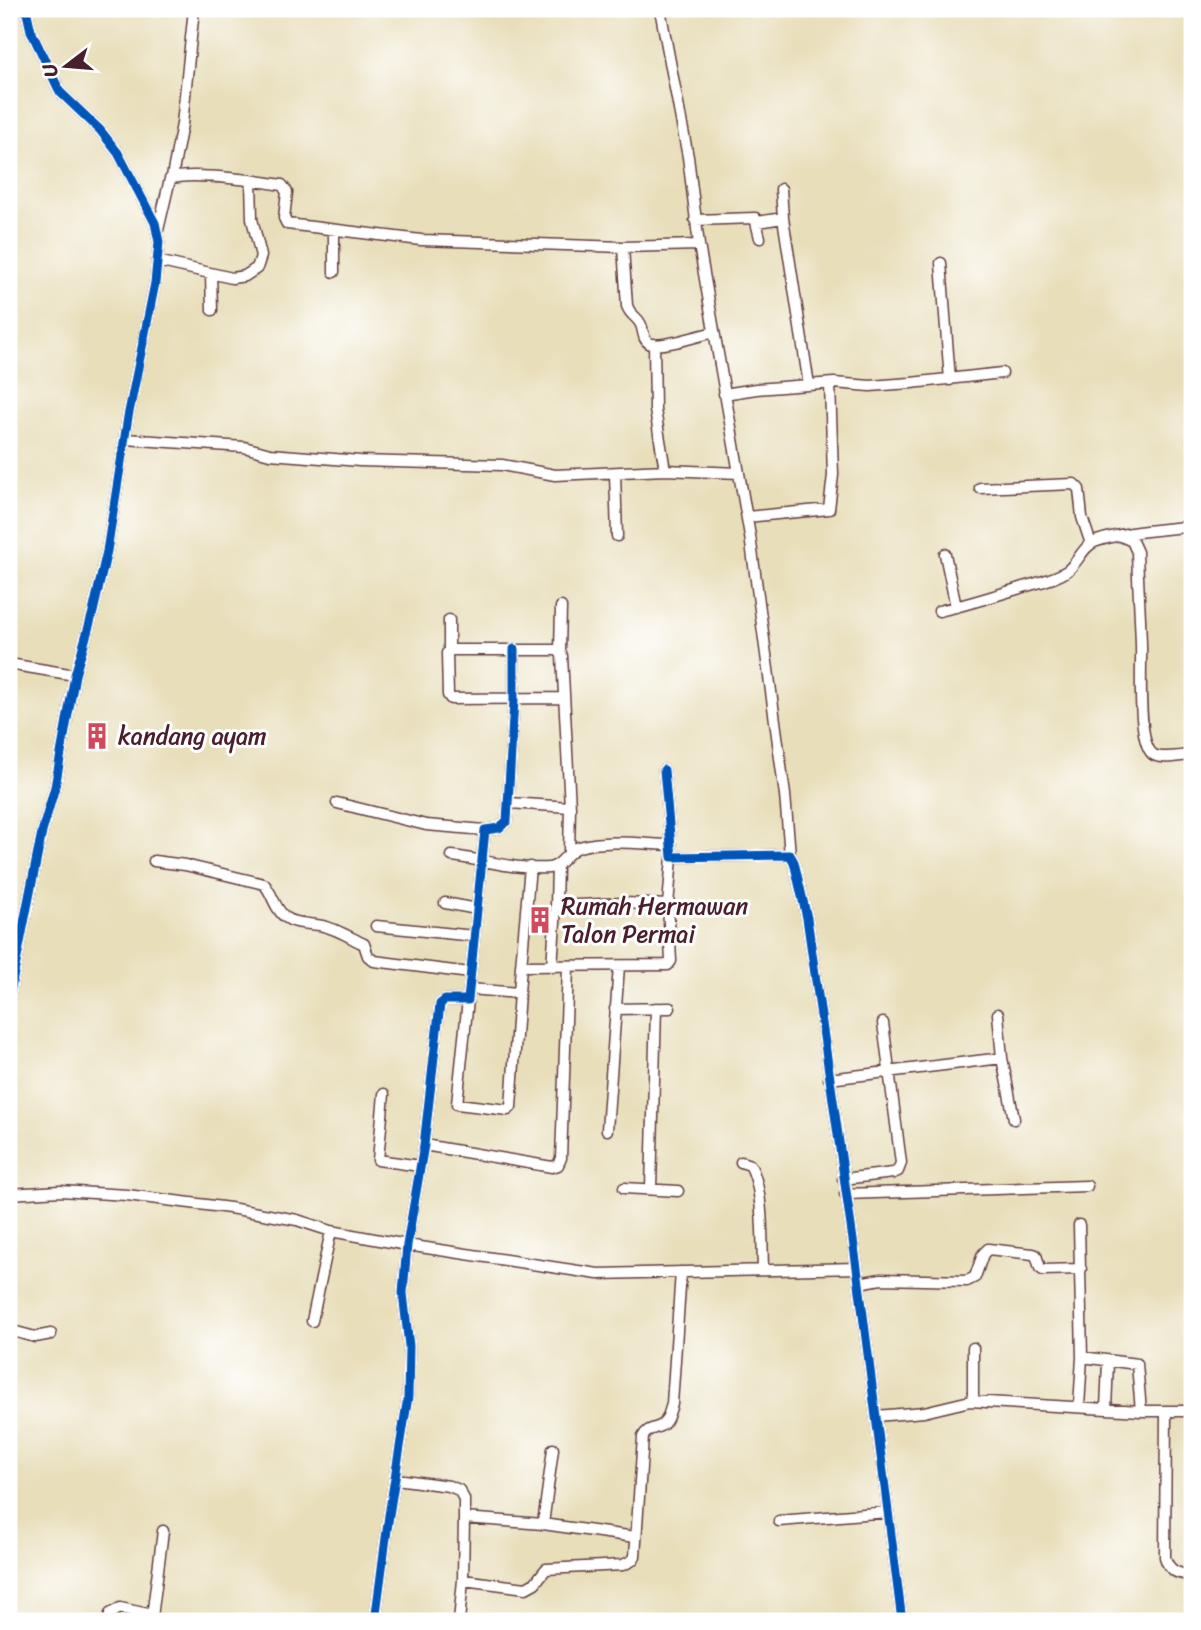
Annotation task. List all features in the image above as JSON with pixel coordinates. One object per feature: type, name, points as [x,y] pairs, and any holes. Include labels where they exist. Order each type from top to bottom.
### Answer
[{"type":"street","points":[[26,9],[31,31],[60,92],[110,142],[158,230]]},
{"type":"street","points":[[9,998],[43,831],[55,787],[75,675],[104,563],[157,261],[158,230],[182,124],[194,9]]},
{"type":"street","points":[[660,9],[688,157],[699,245],[747,517],[785,795],[790,855],[807,918],[857,1268],[902,1621]]},
{"type":"street","points":[[172,177],[251,180],[286,187],[284,218],[287,224],[421,240],[623,247],[699,245]]},
{"type":"street","points":[[157,261],[232,278],[245,276],[257,268],[261,256],[252,219],[251,180]]},
{"type":"street","points":[[781,189],[783,218],[809,385]]},
{"type":"street","points":[[695,220],[753,218],[757,222],[760,238]]},
{"type":"street","points":[[757,222],[783,218]]},
{"type":"street","points":[[334,230],[334,272]]},
{"type":"street","points":[[623,247],[627,306],[640,323],[645,340],[654,344],[714,332]]},
{"type":"street","points":[[941,263],[950,380]]},
{"type":"street","points":[[211,274],[212,310]]},
{"type":"street","points":[[654,344],[655,410],[665,470]]},
{"type":"street","points":[[724,394],[809,385],[870,386],[950,380],[1002,373]]},
{"type":"street","points":[[747,517],[829,509],[833,475],[830,384]]},
{"type":"street","points":[[125,439],[244,447],[270,454],[360,461],[502,465],[555,475],[665,470],[739,473]]},
{"type":"street","points":[[615,474],[617,536]]},
{"type":"street","points":[[980,488],[1074,484],[1079,489],[1082,517],[1091,544]]},
{"type":"street","points":[[939,611],[991,599],[1054,578],[1079,560],[1091,544],[1121,536],[1192,526]]},
{"type":"street","points":[[1121,536],[1132,541],[1137,552],[1141,648],[1140,706],[1146,743],[1157,757],[1192,755]]},
{"type":"street","points":[[945,554],[956,607]]},
{"type":"street","points":[[561,607],[560,651],[570,807],[569,852]]},
{"type":"street","points":[[449,620],[449,698],[564,698]]},
{"type":"street","points":[[337,803],[426,825],[485,830],[504,825],[509,803],[514,649]]},
{"type":"street","points":[[449,650],[560,651]]},
{"type":"street","points":[[9,664],[75,675]]},
{"type":"street","points":[[521,966],[666,966],[670,963],[668,905],[672,857],[664,770]]},
{"type":"street","points":[[509,803],[570,807]]},
{"type":"street","points":[[485,830],[457,1104],[508,1110],[511,1107],[530,867]]},
{"type":"street","points":[[453,856],[552,868],[569,852],[594,844],[671,845]]},
{"type":"street","points":[[672,857],[790,855]]},
{"type":"street","points":[[154,860],[264,884],[276,907],[287,918],[322,925],[354,939],[364,944],[368,956],[374,961],[470,973]]},
{"type":"street","points":[[552,967],[557,866]]},
{"type":"street","points":[[445,903],[477,909]]},
{"type":"street","points":[[556,906],[625,903],[668,905]]},
{"type":"street","points":[[376,926],[474,936]]},
{"type":"street","points":[[607,1130],[619,966]]},
{"type":"street","points":[[424,1145],[552,1167],[558,1165],[561,1158],[568,967]]},
{"type":"street","points":[[470,989],[519,993]]},
{"type":"street","points":[[375,1621],[408,1397],[409,1346],[402,1293],[407,1245],[424,1145],[440,1004],[445,1000],[468,1000]]},
{"type":"street","points":[[651,1188],[656,1008]]},
{"type":"street","points":[[615,1009],[670,1008]]},
{"type":"street","points":[[998,1014],[1002,1058],[1014,1118]]},
{"type":"street","points":[[843,1180],[893,1173],[900,1167],[883,1023]]},
{"type":"street","points":[[829,1079],[1002,1058]]},
{"type":"street","points":[[384,1094],[378,1160],[420,1166]]},
{"type":"street","points":[[741,1162],[750,1165],[754,1171],[761,1209],[762,1270]]},
{"type":"street","points":[[845,1194],[1087,1186]]},
{"type":"street","points":[[624,1188],[678,1191]]},
{"type":"street","points":[[9,1194],[60,1191],[127,1195],[230,1208],[407,1245],[598,1274],[857,1268]]},
{"type":"street","points":[[1079,1225],[1082,1357],[1079,1406]]},
{"type":"street","points":[[312,1321],[331,1231]]},
{"type":"street","points":[[859,1283],[880,1279],[967,1281],[975,1278],[982,1254],[988,1249],[1036,1255],[1041,1269],[1081,1269]]},
{"type":"street","points":[[463,1580],[526,1588],[535,1583],[546,1569],[624,1564],[633,1560],[643,1437],[649,1429],[663,1425],[672,1404],[681,1272]]},
{"type":"street","points":[[9,1330],[35,1337],[51,1334]]},
{"type":"street","points":[[973,1348],[973,1401]]},
{"type":"street","points":[[1082,1357],[1137,1364],[1141,1411]]},
{"type":"street","points":[[1106,1409],[1108,1362]]},
{"type":"street","points":[[876,1416],[924,1412],[973,1401],[1141,1411],[1192,1411]]},
{"type":"street","points":[[1167,1412],[1165,1557],[1167,1566],[1172,1571],[1192,1575]]},
{"type":"street","points":[[543,1524],[547,1510],[553,1449]]},
{"type":"street","points":[[396,1479],[449,1486],[459,1490],[464,1499],[463,1580],[459,1621]]},
{"type":"street","points":[[779,1521],[888,1512]]},
{"type":"street","points":[[464,1518],[543,1524],[635,1537]]},
{"type":"street","points":[[109,1621],[110,1614],[120,1608],[153,1619],[163,1531]]},
{"type":"cycle path","points":[[9,998],[42,832],[55,787],[75,675],[107,551],[128,417],[155,283],[159,242],[155,223],[118,153],[100,130],[60,92],[31,31],[26,9]]},
{"type":"cycle path","points":[[375,1621],[408,1397],[409,1346],[403,1293],[407,1245],[424,1145],[440,1004],[445,1000],[468,1000],[485,830],[499,828],[507,821],[514,649]]},
{"type":"cycle path","points":[[664,770],[672,857],[790,855],[794,862],[807,918],[857,1268],[902,1621]]},
{"type":"place","name":"kandang ayam","points":[[97,736]]},
{"type":"place","name":"Rumah Hermawan Talon Permai","points":[[540,920]]}]
